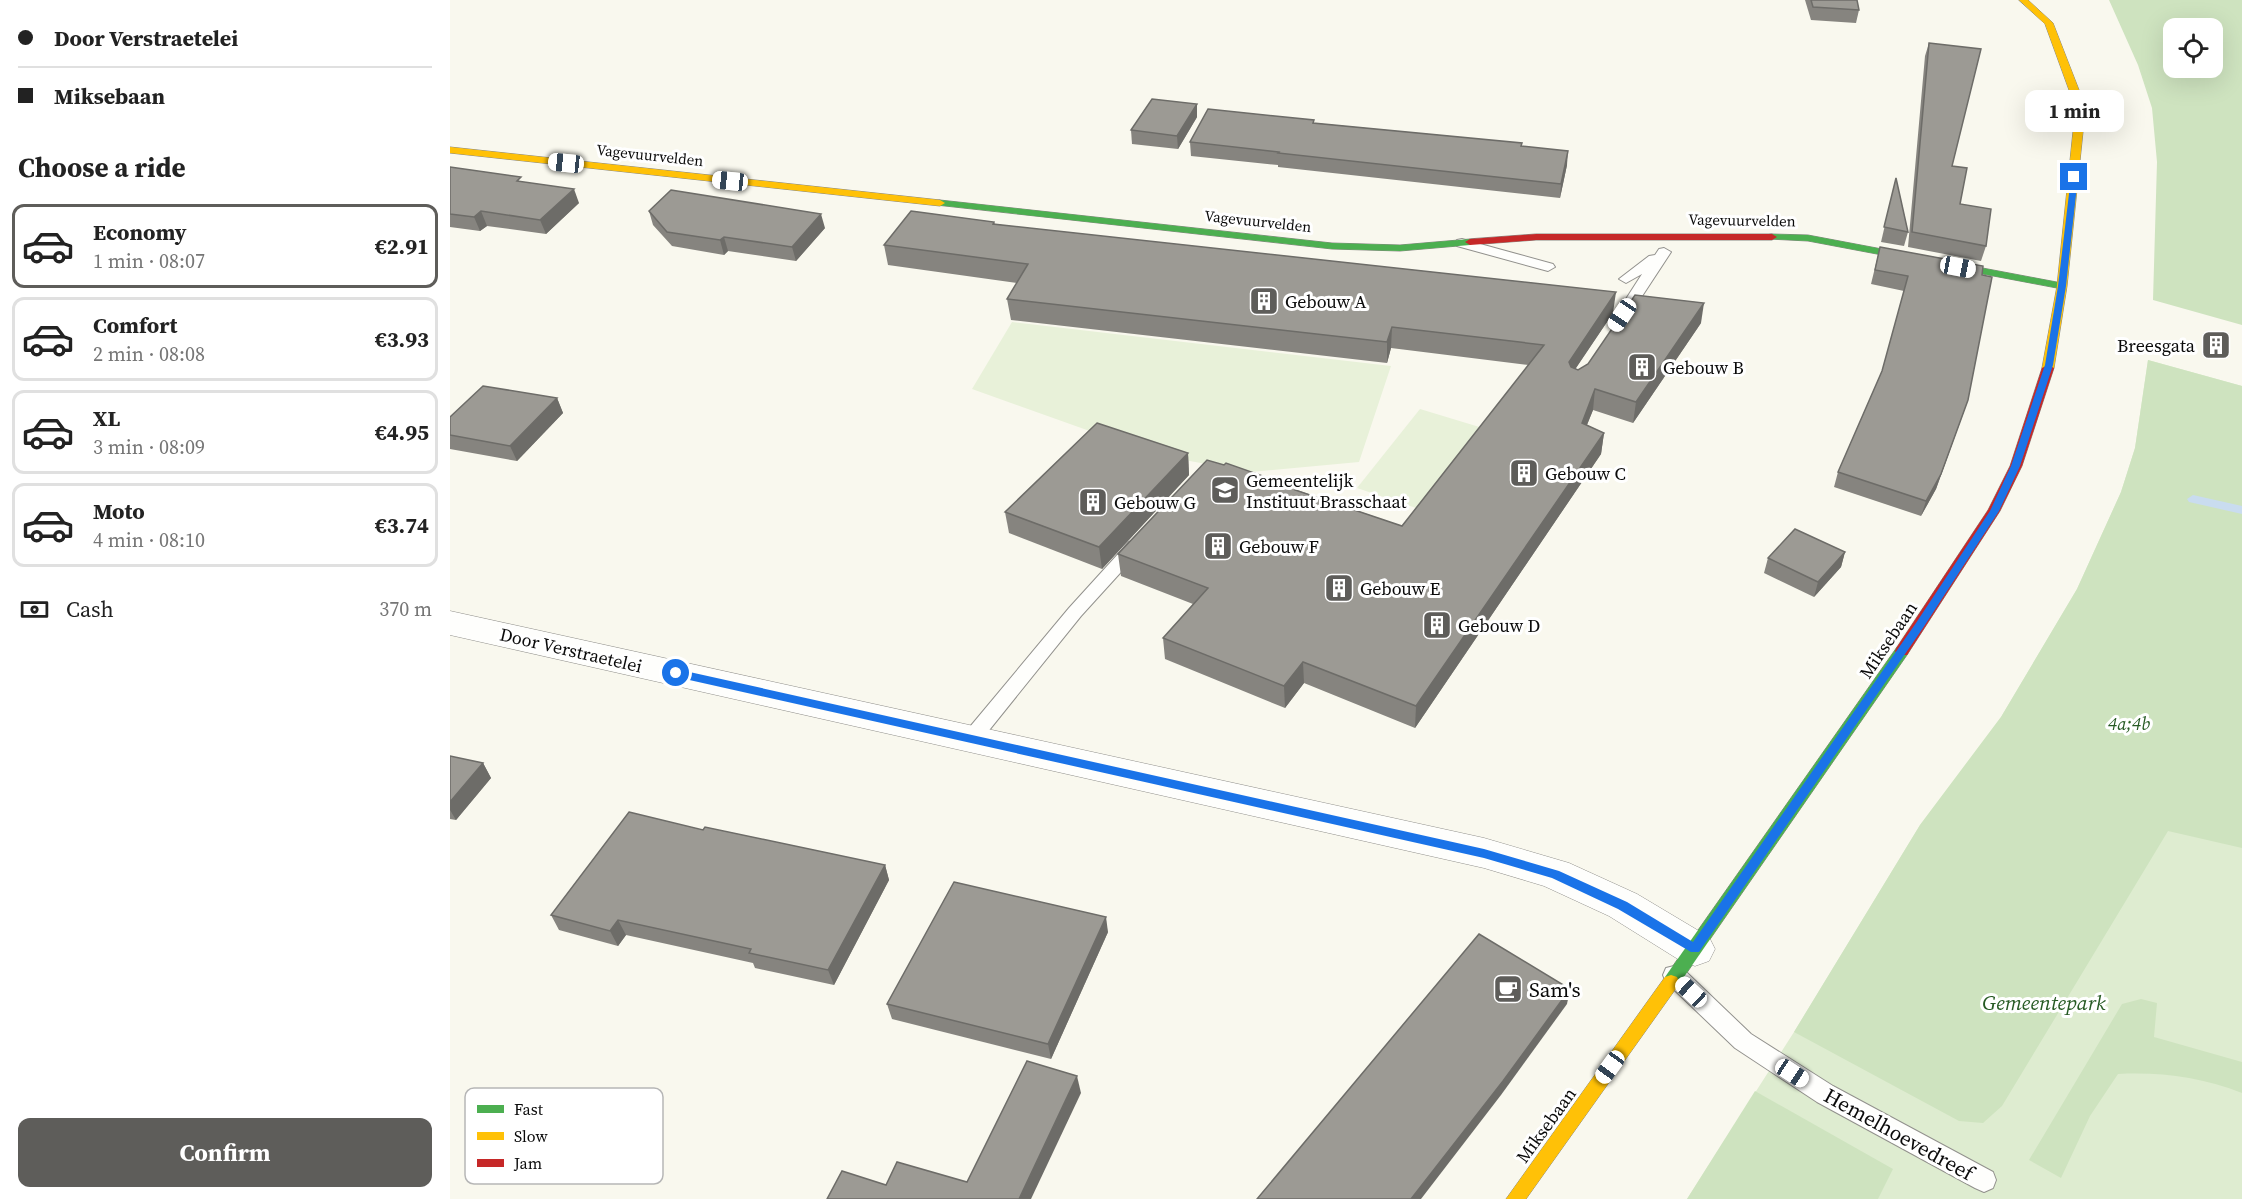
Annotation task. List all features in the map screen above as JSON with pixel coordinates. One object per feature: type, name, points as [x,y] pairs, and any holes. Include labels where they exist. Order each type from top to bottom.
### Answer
[{"type":"main road","name":"Miksebaan","points":[[1515,1199],[1913,635],[1994,511],[2016,466],[2047,374],[2062,286],[2079,122],[2074,90],[2053,15],[2023,1]]},
{"type":"main road","name":"Vagevuurvelden","points":[[450,150],[1332,246],[1400,248],[1536,237],[1808,238],[2062,286]]},
{"type":"street","name":"Door Verstraetelei","points":[[450,623],[1484,853],[1555,874],[1623,905],[1684,962]]},
{"type":"lane","points":[[1626,279],[1688,236]]},
{"type":"lane","points":[[1462,243],[1548,267]]},
{"type":"lane","points":[[1616,325],[1664,252]]},
{"type":"lane","points":[[971,739],[1075,612],[1148,533]]},
{"type":"lane","name":"Hemelhoevedreef","points":[[1684,962],[1743,1041],[1825,1094],[1984,1180]]},
{"type":"green space","points":[[2109,0],[2242,0],[2242,325],[2153,300],[2157,162],[2152,108],[2138,65]]},
{"type":"green space","points":[[1012,322],[1391,366],[1359,462],[1250,472],[1157,455],[972,389]]},
{"type":"green space","name":"4a;4b","points":[[2148,360],[2242,386],[2242,1199],[1687,1199],[1794,1032],[1920,825],[2001,717],[2077,589],[2121,492],[2135,448]]},
{"type":"green space","name":"4a;4b","points":[[2148,360],[2242,386],[2242,848],[2168,831],[2002,1106],[1983,1123],[1959,1121],[1794,1032],[1920,825],[2001,717],[2077,589],[2121,492],[2135,448]]},
{"type":"green space","points":[[1420,409],[1486,429],[1425,511],[1357,488]]},
{"type":"green space","points":[[2141,999],[2157,1003],[2154,1037],[2242,1062],[2242,1093],[2211,1083],[2181,1077],[2118,1074],[2090,1116],[2061,1178],[2029,1160],[2122,1004]]},
{"type":"green space","points":[[1755,1091],[1893,1169],[1878,1199],[1687,1199]]},
{"type":"building","points":[[1811,0],[1857,0],[1859,10],[1813,7]]},
{"type":"building","points":[[1929,43],[1981,49],[1952,166],[1967,168],[1960,204],[1991,209],[1986,246],[1912,232]]},
{"type":"building","points":[[1152,99],[1197,104],[1177,136],[1131,130]]},
{"type":"building","points":[[1208,109],[1314,120],[1313,123],[1522,143],[1521,146],[1568,151],[1561,184],[1190,142]]},
{"type":"building","points":[[450,167],[521,177],[517,181],[574,189],[540,220],[481,211],[474,217],[450,214]]},
{"type":"building","points":[[1896,178],[1908,232],[1884,227]]},
{"type":"building","points":[[671,190],[821,214],[792,247],[724,237],[720,240],[667,232],[649,211]]},
{"type":"building","points":[[911,211],[994,222],[993,224],[1616,292],[1569,362],[1571,367],[1578,370],[1588,364],[1635,295],[1704,303],[1636,402],[1595,389],[1582,423],[1604,433],[1416,706],[1303,662],[1284,686],[1163,638],[1208,588],[1118,554],[1207,460],[1224,465],[1226,463],[1297,488],[1295,490],[1402,526],[1544,345],[1392,327],[1387,342],[1007,299],[1028,264],[884,245]]},
{"type":"building","points":[[1880,247],[1983,266],[1982,275],[1992,277],[1968,400],[1941,474],[1926,501],[1838,472],[1882,371],[1908,276],[1875,270]]},
{"type":"building","points":[[483,386],[557,398],[510,446],[450,435],[450,417]]},
{"type":"building","name":"Gebouw G","points":[[1097,423],[1188,453],[1099,547],[1005,512]]},
{"type":"building","points":[[1795,529],[1845,552],[1818,582],[1768,558]]},
{"type":"building","points":[[450,756],[483,763],[450,802]]},
{"type":"building","points":[[629,812],[703,830],[705,827],[885,865],[828,970],[749,953],[751,949],[618,920],[610,931],[551,915]]},
{"type":"building","points":[[954,882],[1106,917],[1048,1044],[887,1004]]},
{"type":"building","points":[[1479,934],[1570,989],[1503,1081],[1411,1199],[1257,1199]]},
{"type":"building","points":[[1027,1061],[1077,1076],[1019,1199],[827,1199],[842,1171],[886,1185],[897,1162],[967,1182]]},
{"type":"waterway","points":[[2193,499],[2242,510]]},
{"type":"traffic: fast","points":[[940,203],[1332,246],[1400,248],[1470,242]]},
{"type":"traffic: fast","points":[[1772,237],[1808,238],[2062,286]]},
{"type":"traffic: fast","points":[[1671,982],[1902,651]]},
{"type":"traffic: slow","points":[[2023,0],[2049,23],[2074,90],[2079,122],[2062,286],[2048,368]]},
{"type":"traffic: slow","points":[[450,150],[940,203]]},
{"type":"traffic: slow","points":[[1515,1199],[1671,982]]},
{"type":"traffic: jam","points":[[1470,242],[1536,237],[1772,237]]},
{"type":"traffic: jam","points":[[1902,651],[1994,511],[2016,466],[2048,368]]},
{"type":"place","name":"Gebouw A","points":[[1264,301]]},
{"type":"place","name":"Breesgata","points":[[2216,345]]},
{"type":"place","name":"Gebouw B","points":[[1642,367]]},
{"type":"place","name":"Gebouw C","points":[[1524,473]]},
{"type":"place","name":"Gemeentelijk Instituut Brasschaat","points":[[1225,490]]},
{"type":"place","name":"Gebouw G","points":[[1093,502]]},
{"type":"place","name":"Gebouw F","points":[[1218,546]]},
{"type":"place","name":"Gebouw E","points":[[1339,588]]},
{"type":"place","name":"Gebouw D","points":[[1437,625]]},
{"type":"place","name":"Sam's","points":[[1508,989]]},
{"type":"route","points":[[676,673],[1484,853],[1555,874],[1623,905],[1695,949],[1919,625],[1994,511],[2016,466],[2049,365],[2062,286],[2074,177]]},
{"type":"park label","name":"Gemeentepark","points":[[2044,1002]]}]
